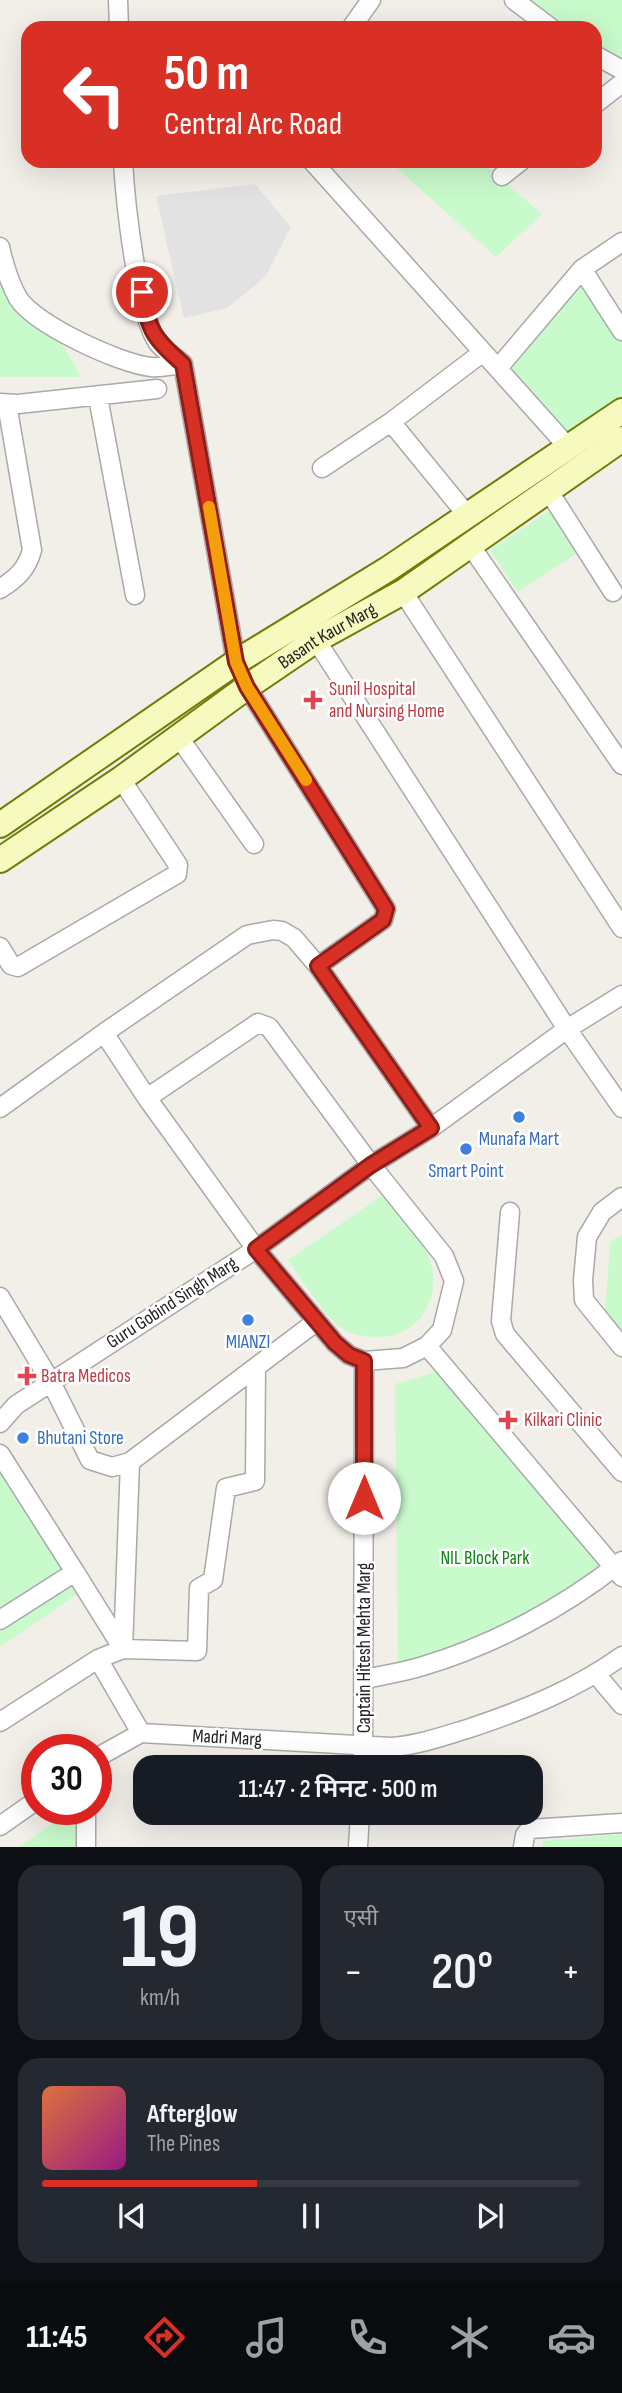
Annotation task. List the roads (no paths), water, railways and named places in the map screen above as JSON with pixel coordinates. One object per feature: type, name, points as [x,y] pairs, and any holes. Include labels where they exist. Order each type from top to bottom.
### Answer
[{"type":"main road","name":"Basant Kaur Marg","points":[[0,825],[236,662],[388,569],[622,411]]},
{"type":"main road","name":"Basant Kaur Marg","points":[[0,860],[121,779],[316,640],[403,592],[620,443]]},
{"type":"street","points":[[118,0],[119,21]]},
{"type":"street","points":[[356,21],[371,0]]},
{"type":"street","points":[[514,0],[542,21]]},
{"type":"street","points":[[602,59],[622,70]]},
{"type":"street","points":[[602,99],[622,83]]},
{"type":"street","points":[[124,168],[133,247],[146,315],[158,343],[183,364],[236,662],[247,687],[386,909],[383,920],[318,966]]},
{"type":"street","points":[[318,168],[568,447]]},
{"type":"street","points":[[502,176],[512,168]]},
{"type":"street","points":[[498,368],[582,269],[622,242]]},
{"type":"street","points":[[0,247],[5,270],[20,301],[47,323],[87,348],[150,367],[183,364]]},
{"type":"street","points":[[582,269],[622,331]]},
{"type":"street","points":[[322,468],[391,422],[483,352]]},
{"type":"street","points":[[0,589],[23,571],[32,550],[4,403],[98,397],[157,389]]},
{"type":"street","points":[[98,397],[135,596]]},
{"type":"street","points":[[391,422],[467,515]]},
{"type":"street","points":[[548,490],[612,592]]},
{"type":"street","points":[[470,545],[622,765]]},
{"type":"street","points":[[403,592],[622,928]]},
{"type":"street","points":[[316,640],[567,1029],[622,1108]]},
{"type":"street","points":[[178,736],[254,844]]},
{"type":"street","points":[[0,947],[11,965],[18,967],[177,874],[178,865],[121,779]]},
{"type":"street","points":[[0,1108],[247,935],[273,930],[288,934],[318,966],[431,1128]]},
{"type":"street","name":"Guru Gobind Singh Marg","points":[[0,1423],[16,1405],[256,1249],[371,1165],[431,1128],[567,1029],[622,995]]},
{"type":"street","points":[[104,1033],[147,1098],[256,1249],[342,1349],[364,1361],[404,1357],[427,1346],[442,1330],[454,1281],[444,1256],[371,1165],[266,1024],[258,1023],[252,1026],[147,1098]]},
{"type":"street","points":[[622,1197],[602,1212],[587,1237],[583,1280],[584,1300],[622,1347]]},
{"type":"street","points":[[510,1212],[501,1321],[505,1334],[622,1472]]},
{"type":"street","points":[[0,1297],[51,1382],[90,1460],[112,1467],[130,1462],[317,1321]]},
{"type":"street","points":[[365,1679],[423,1666],[503,1635],[569,1600],[619,1568],[427,1346]]},
{"type":"street","name":"Captain Hitesh Mehta Marg","points":[[364,1361],[364,1755]]},
{"type":"street","points":[[0,1722],[98,1659],[123,1649],[197,1651],[199,1588],[213,1580],[226,1488],[256,1481],[256,1367]]},
{"type":"street","points":[[0,1454],[123,1649]]},
{"type":"street","points":[[123,1649],[130,1462]]},
{"type":"street","points":[[0,1620],[75,1573]]},
{"type":"street","name":"Madri Marg","points":[[141,1733],[391,1748],[408,1746],[506,1716],[565,1691],[622,1656]]},
{"type":"street","points":[[98,1659],[141,1733],[112,1749]]},
{"type":"street","points":[[596,1674],[622,1705]]},
{"type":"street","points":[[0,1826],[21,1811]]},
{"type":"street","points":[[523,1847],[525,1835],[530,1829],[622,1823]]},
{"type":"street","points":[[86,1825],[86,1847]]},
{"type":"street","points":[[358,1847],[359,1825]]},
{"type":"place","name":"Sunil Hospital and Nursing Home","points":[[313,700]]},
{"type":"place","name":"Munafa Mart","points":[[519,1117]]},
{"type":"place","name":"Smart Point","points":[[466,1149]]},
{"type":"place","name":"MIANZI","points":[[248,1320]]},
{"type":"place","name":"Batra Medicos","points":[[27,1376]]},
{"type":"place","name":"Kilkari Clinic","points":[[508,1420]]},
{"type":"place","name":"Bhutani Store","points":[[23,1438]]},
{"type":"park label","name":"NIL Block Park","points":[[485,1558]]}]
